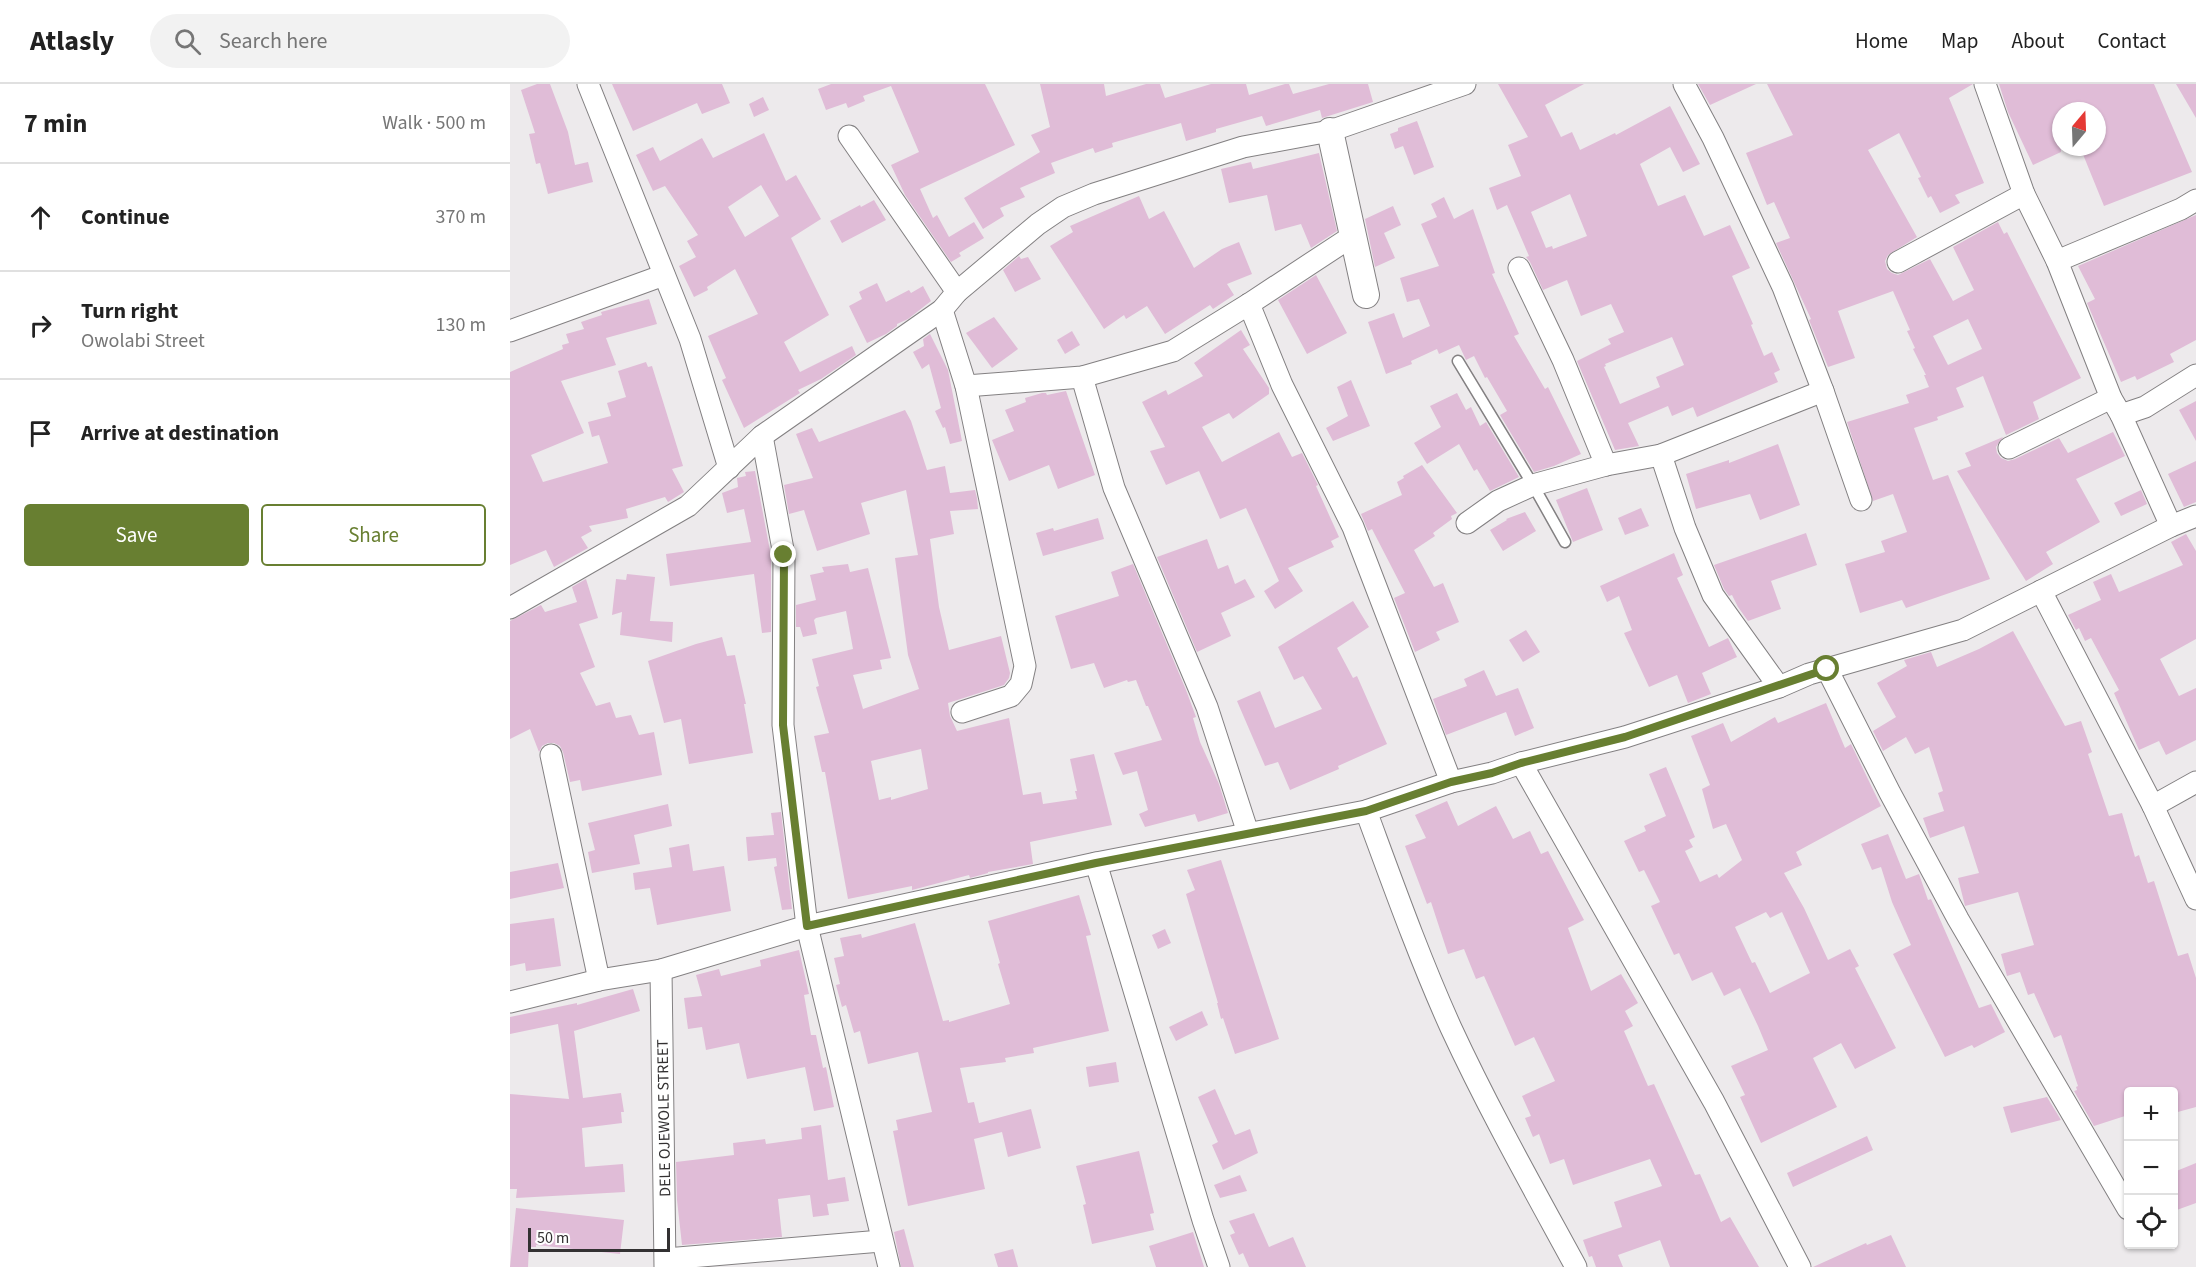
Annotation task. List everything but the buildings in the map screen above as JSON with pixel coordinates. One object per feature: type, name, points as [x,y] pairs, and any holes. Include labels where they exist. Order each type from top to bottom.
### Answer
[{"type":"street","points":[[588,84],[690,339],[729,468]]},
{"type":"street","points":[[510,608],[688,506],[762,436],[942,309],[957,292],[1038,224],[1064,207],[1094,194],[1243,147],[1330,131],[1465,84]]},
{"type":"street","points":[[1684,84],[1713,138],[1783,287],[1824,391],[1862,500]]},
{"type":"street","points":[[1985,84],[2024,194],[2057,261],[2116,407],[2171,526]]},
{"type":"street","points":[[1330,131],[1366,295]]},
{"type":"street","points":[[849,136],[957,292]]},
{"type":"street","points":[[1898,262],[2024,194]]},
{"type":"street","points":[[2057,261],[2181,209],[2196,200]]},
{"type":"street","points":[[966,386],[1083,377],[1173,351],[1250,304],[1354,235]]},
{"type":"street","points":[[1519,268],[1563,360],[1606,465]]},
{"type":"street","points":[[510,332],[664,275]]},
{"type":"street","points":[[1250,304],[1282,385],[1353,527],[1451,782]]},
{"type":"street","points":[[942,309],[966,386],[1025,666],[1021,684],[1011,696],[962,712]]},
{"type":"street","points":[[2009,448],[2116,407],[2145,407],[2196,375]]},
{"type":"street","points":[[1083,377],[1114,488],[1207,707],[1248,833]]},
{"type":"street","points":[[1467,523],[1498,501],[1533,485],[1606,465],[1661,455],[1824,391]]},
{"type":"street","points":[[762,436],[784,555],[783,725],[807,926],[889,1267]]},
{"type":"street","points":[[1661,455],[1685,528],[1713,595],[1779,687]]},
{"type":"street","points":[[510,1002],[599,980],[661,970],[807,926],[1096,863],[1366,811],[1451,782],[1625,737],[1827,669],[1963,630],[2171,526],[2196,516]]},
{"type":"street","points":[[2041,591],[2153,806],[2196,899]]},
{"type":"street","points":[[1827,669],[1958,919],[2124,1202]]},
{"type":"street","points":[[550,755],[599,980]]},
{"type":"street","points":[[1521,763],[1714,1102],[1800,1267]]},
{"type":"street","points":[[2153,806],[2196,782]]},
{"type":"street","points":[[1366,811],[1419,954],[1451,1027],[1487,1104],[1576,1267]]},
{"type":"street","points":[[1096,863],[1203,1220],[1220,1267]]},
{"type":"street","name":"DELE OJEWOLE STREET","points":[[661,970],[665,1263]]},
{"type":"street","points":[[665,1263],[881,1241]]},
{"type":"lane","points":[[1458,361],[1565,542]]},
{"type":"route","points":[[784,555],[783,725],[807,926],[1096,863],[1366,811],[1451,782],[1625,737],[1827,669]]}]
